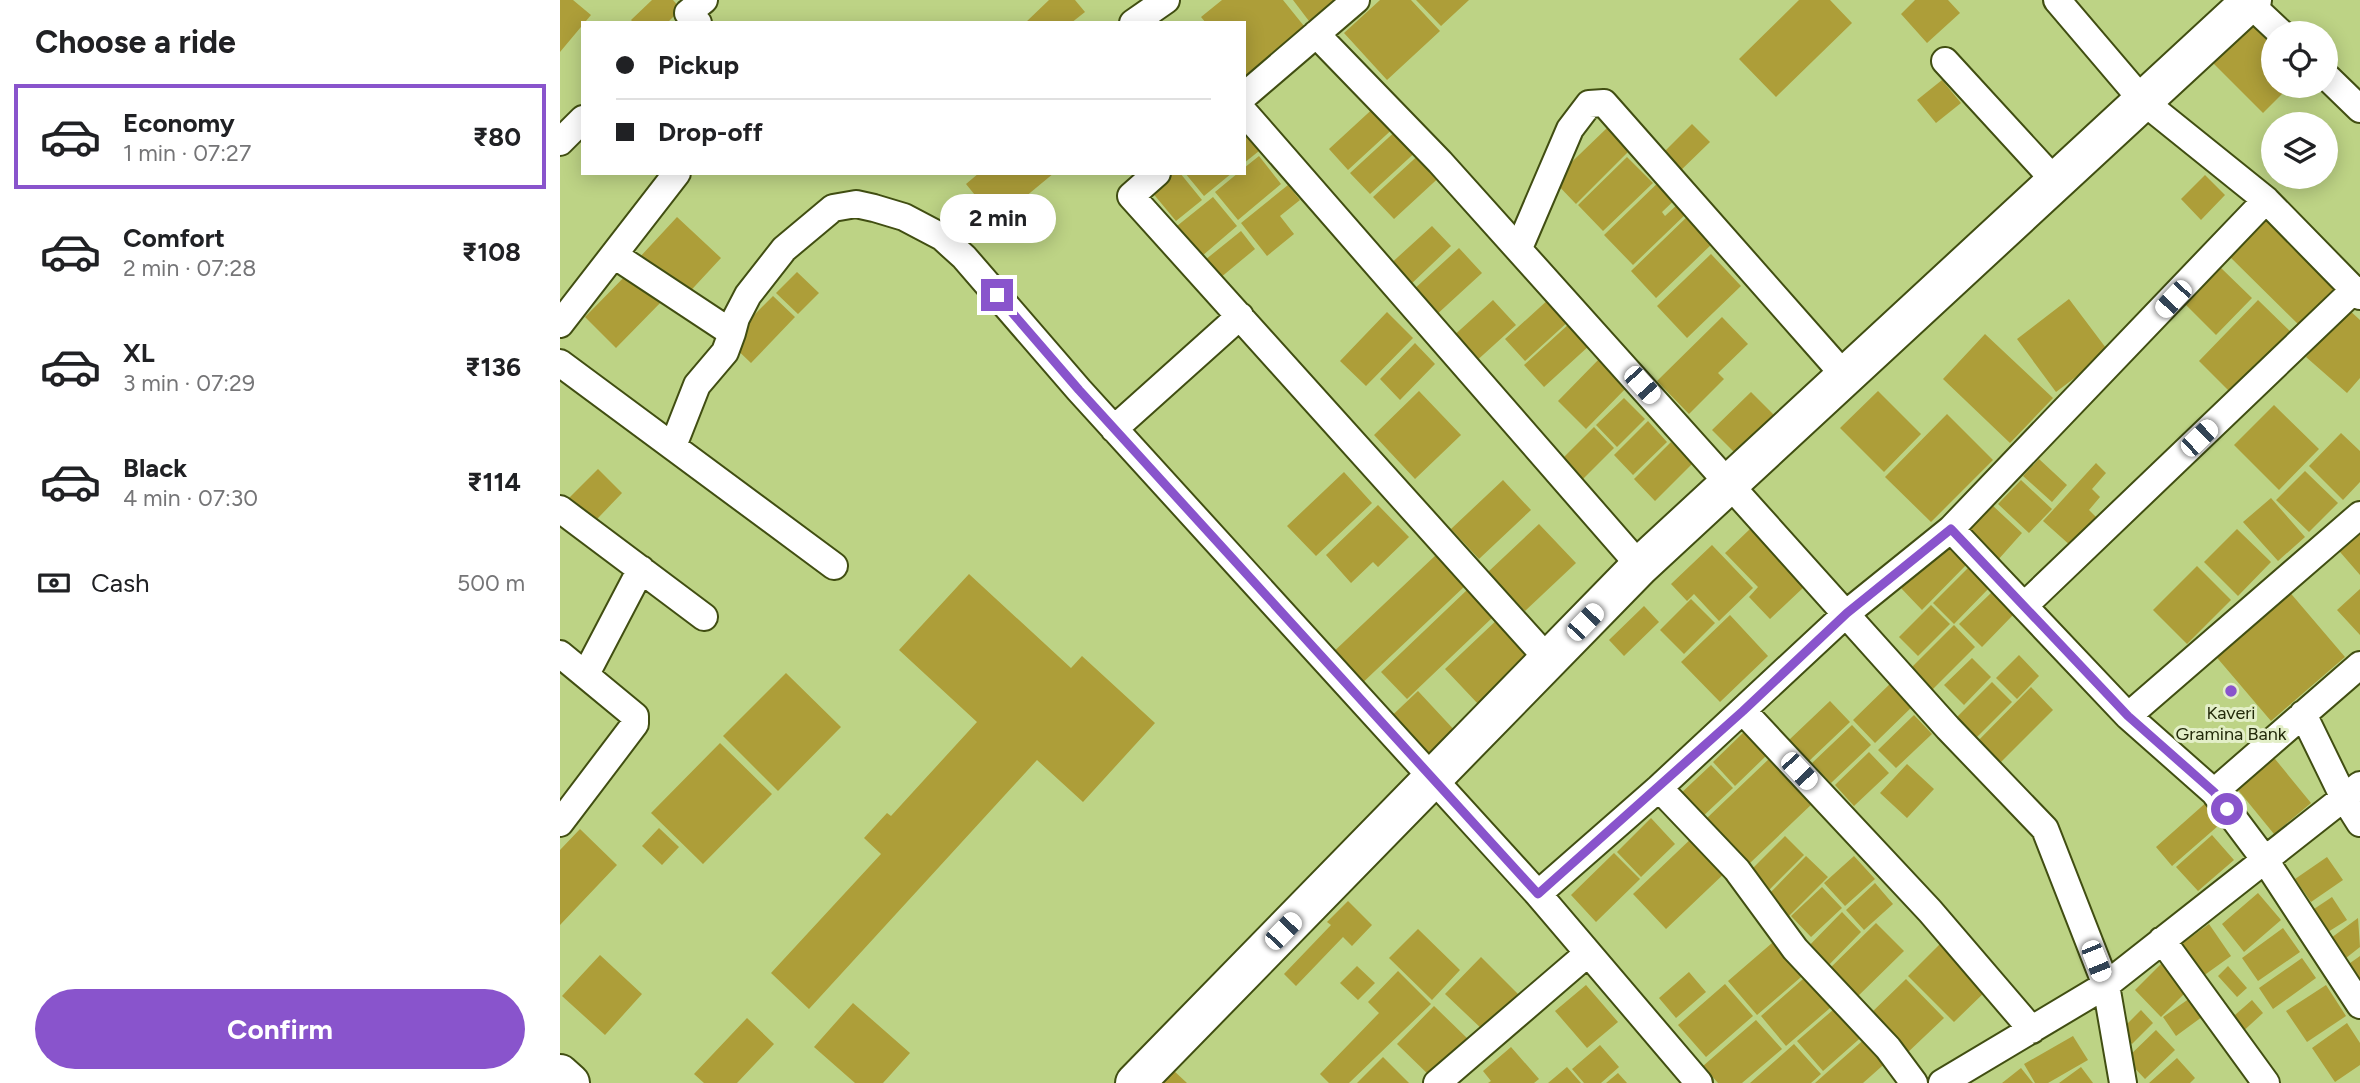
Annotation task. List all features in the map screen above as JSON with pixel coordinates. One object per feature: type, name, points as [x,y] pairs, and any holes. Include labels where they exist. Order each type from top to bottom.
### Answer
[{"type":"street","points":[[1136,21],[1166,0]]},
{"type":"street","points":[[1246,94],[1356,0]]},
{"type":"street","points":[[2024,606],[2357,293],[2266,200],[2143,101],[2057,0]]},
{"type":"street","points":[[1135,1083],[1640,566],[2250,1],[2269,21]]},
{"type":"street","points":[[1317,34],[1519,248],[1948,728],[2045,829],[2106,985],[2123,1083]]},
{"type":"street","points":[[1945,61],[2056,182]]},
{"type":"street","points":[[2338,88],[2360,109]]},
{"type":"street","points":[[1519,248],[1570,129],[1589,104],[1604,103],[1845,376]]},
{"type":"street","points":[[1246,114],[1640,566]]},
{"type":"street","points":[[560,142],[581,121]]},
{"type":"street","points":[[560,324],[675,175]]},
{"type":"street","points":[[1155,175],[1131,196],[1548,659]]},
{"type":"street","points":[[1538,894],[1659,788],[1847,613],[1951,529],[2266,200]]},
{"type":"street","points":[[673,446],[693,392],[725,352],[736,318],[748,295],[784,249],[821,215],[833,208],[856,204],[904,217],[942,237],[964,257],[1115,429],[1538,894],[1699,1083]]},
{"type":"street","points":[[614,255],[733,333]]},
{"type":"street","points":[[1115,429],[1240,316]]},
{"type":"street","points":[[560,363],[834,566]]},
{"type":"street","points":[[560,509],[704,617]]},
{"type":"street","points":[[2128,716],[2360,515]]},
{"type":"street","points":[[1951,529],[2128,716],[2214,792],[2265,860],[2360,1005]]},
{"type":"street","points":[[586,674],[641,569]]},
{"type":"street","points":[[560,654],[635,716],[635,724],[560,823]]},
{"type":"street","points":[[2214,792],[2360,665]]},
{"type":"street","points":[[1743,711],[1930,911],[2032,1030]]},
{"type":"street","points":[[2303,714],[2351,791],[2360,823]]},
{"type":"street","points":[[1659,788],[1737,870],[1796,949],[1888,1048],[1914,1083]]},
{"type":"street","points":[[1942,1083],[2106,985],[2351,791]]},
{"type":"street","points":[[2162,940],[2266,1083]]},
{"type":"street","points":[[1437,1083],[1587,954]]},
{"type":"street","points":[[560,1074],[570,1083]]},
{"type":"building","points":[[560,0],[573,0],[591,15],[586,21],[581,21],[581,27],[560,52]]},
{"type":"building","points":[[652,0],[673,0],[681,9],[669,21],[631,20]]},
{"type":"building","points":[[1049,0],[1075,0],[1085,12],[1074,21],[1027,21]]},
{"type":"building","points":[[1222,0],[1283,0],[1308,31],[1249,78],[1246,74],[1246,21],[1204,21],[1201,17]]},
{"type":"building","points":[[1293,0],[1343,0],[1312,25]]},
{"type":"building","points":[[1380,0],[1411,0],[1440,31],[1387,80],[1344,33]]},
{"type":"building","points":[[1416,0],[1469,0],[1441,26]]},
{"type":"building","points":[[1799,0],[1830,0],[1852,23],[1776,97],[1739,59]]},
{"type":"building","points":[[1915,0],[1948,0],[1960,13],[1927,43],[1901,14]]},
{"type":"building","points":[[2262,12],[2267,21],[2261,21],[2261,98],[2278,98],[2262,112],[2212,62]]},
{"type":"building","points":[[1942,80],[1961,103],[1936,123],[1917,100]]},
{"type":"building","points":[[1379,103],[1398,124],[1348,170],[1329,149]]},
{"type":"building","points":[[1692,124],[1710,142],[1676,175],[1659,157]]},
{"type":"building","points":[[1400,127],[1420,148],[1370,194],[1350,173]]},
{"type":"building","points":[[1607,128],[1629,151],[1576,204],[1553,180]]},
{"type":"building","points":[[1246,135],[1259,151],[1246,161]]},
{"type":"building","points":[[1425,149],[1445,172],[1394,219],[1373,197]]},
{"type":"building","points":[[1259,156],[1281,184],[1238,220],[1215,192],[1236,175],[1246,175],[1246,166]]},
{"type":"building","points":[[1627,157],[1653,183],[1603,231],[1578,205]]},
{"type":"building","points":[[977,175],[1052,175],[996,221],[966,184]]},
{"type":"building","points":[[1158,175],[1182,175],[1202,200],[1176,221],[1146,185]]},
{"type":"building","points":[[1187,175],[1230,175],[1204,196]]},
{"type":"building","points":[[1666,175],[1683,192],[1662,212],[1665,216],[1679,203],[1688,212],[1633,265],[1604,235]]},
{"type":"building","points":[[2205,175],[2225,195],[2201,220],[2181,199]]},
{"type":"building","points":[[1288,185],[1300,200],[1280,216],[1294,234],[1267,256],[1241,223]]},
{"type":"building","points":[[1213,197],[1237,226],[1202,256],[1177,226]]},
{"type":"building","points":[[1691,213],[1716,240],[1656,298],[1631,271]]},
{"type":"building","points":[[2265,214],[2338,286],[2300,326],[2226,253]]},
{"type":"building","points":[[677,217],[721,258],[683,299],[639,258]]},
{"type":"building","points":[[1432,226],[1451,246],[1407,288],[1387,267]]},
{"type":"building","points":[[1241,231],[1255,249],[1220,278],[1205,260]]},
{"type":"building","points":[[1459,248],[1482,273],[1434,317],[1411,292]]},
{"type":"building","points":[[1711,254],[1741,286],[1687,338],[1657,306]]},
{"type":"building","points":[[634,267],[665,298],[616,348],[585,317]]},
{"type":"building","points":[[2221,268],[2252,298],[2216,335],[2185,304]]},
{"type":"building","points":[[797,272],[819,293],[798,314],[776,293]]},
{"type":"building","points":[[773,296],[795,317],[751,363],[728,341]]},
{"type":"building","points":[[1550,298],[1570,320],[1525,361],[1505,339]]},
{"type":"building","points":[[2069,299],[2109,352],[2056,392],[2017,339]]},
{"type":"building","points":[[1493,300],[1516,325],[1473,364],[1450,339]]},
{"type":"building","points":[[2258,300],[2293,334],[2233,395],[2199,361]]},
{"type":"building","points":[[2348,309],[2360,320],[2360,378],[2347,393],[2306,357]]},
{"type":"building","points":[[1387,312],[1413,338],[1366,386],[1340,361]]},
{"type":"building","points":[[1722,317],[1748,344],[1718,373],[1724,379],[1689,414],[1657,381]]},
{"type":"building","points":[[1570,323],[1590,345],[1544,387],[1524,365]]},
{"type":"building","points":[[1985,334],[2053,398],[2010,443],[1943,379]]},
{"type":"building","points":[[1415,343],[1435,364],[1400,400],[1380,379]]},
{"type":"building","points":[[1602,356],[1630,384],[1586,429],[1558,401]]},
{"type":"building","points":[[1419,391],[1461,435],[1415,479],[1374,435]]},
{"type":"building","points":[[1878,391],[1921,434],[1884,472],[1840,428]]},
{"type":"building","points":[[1751,392],[1783,424],[1745,463],[1712,430]]},
{"type":"building","points":[[1624,398],[1645,419],[1617,447],[1596,425]]},
{"type":"building","points":[[2274,405],[2319,449],[2279,490],[2234,445]]},
{"type":"building","points":[[1947,414],[1993,460],[1931,522],[1885,477]]},
{"type":"building","points":[[1648,421],[1667,442],[1633,475],[1614,455]]},
{"type":"building","points":[[1594,427],[1614,448],[1581,481],[1561,460]]},
{"type":"building","points":[[2341,433],[2360,451],[2360,482],[2343,500],[2309,466]]},
{"type":"building","points":[[1671,442],[1692,464],[1655,501],[1634,479]]},
{"type":"building","points":[[2039,459],[2067,485],[2052,502],[2023,476]]},
{"type":"building","points":[[2096,463],[2106,473],[2092,489],[2100,497],[2089,510],[2097,518],[2071,546],[2043,521]]},
{"type":"building","points":[[598,469],[622,493],[577,540],[560,524],[560,507]]},
{"type":"building","points":[[2305,471],[2338,503],[2309,532],[2276,500]]},
{"type":"building","points":[[1344,472],[1372,503],[1316,556],[1287,526]]},
{"type":"building","points":[[1503,480],[1531,510],[1479,559],[1451,529]]},
{"type":"building","points":[[2021,480],[2052,509],[2029,533],[1998,504]]},
{"type":"building","points":[[2271,498],[2305,537],[2278,561],[2243,522]]},
{"type":"building","points":[[1991,504],[2022,533],[1997,561],[1965,533]]},
{"type":"building","points":[[1378,505],[1409,537],[1378,567],[1373,562],[1351,583],[1326,555]]},
{"type":"building","points":[[2360,522],[2360,575],[2334,545]]},
{"type":"building","points":[[1539,524],[1576,563],[1525,611],[1488,572]]},
{"type":"building","points":[[1750,529],[1805,586],[1770,619],[1749,597],[1758,587],[1725,553]]},
{"type":"building","points":[[2237,529],[2271,562],[2238,596],[2204,562]]},
{"type":"building","points":[[1946,540],[1969,562],[1922,610],[1900,587]]},
{"type":"building","points":[[1712,545],[1753,588],[1719,621],[1694,594],[1687,601],[1671,584]]},
{"type":"building","points":[[1437,554],[1466,585],[1357,688],[1328,657]]},
{"type":"building","points":[[1971,565],[1992,585],[1954,624],[1933,603]]},
{"type":"building","points":[[2197,566],[2231,600],[2187,644],[2153,610]]},
{"type":"building","points":[[969,574],[1071,668],[1082,656],[1155,723],[1083,802],[1037,760],[809,1009],[771,973],[881,854],[864,838],[887,813],[891,816],[977,722],[899,650]]},
{"type":"building","points":[[2287,589],[2345,657],[2271,721],[2213,653]]},
{"type":"building","points":[[2360,589],[2360,635],[2337,610]]},
{"type":"building","points":[[1467,590],[1493,617],[1407,699],[1381,672]]},
{"type":"building","points":[[1992,592],[2014,614],[1982,647],[1959,624]]},
{"type":"building","points":[[1691,599],[1715,623],[1684,654],[1660,630]]},
{"type":"building","points":[[1931,605],[1950,624],[1918,656],[1899,637]]},
{"type":"building","points":[[1644,606],[1659,622],[1624,656],[1609,640]]},
{"type":"building","points":[[1730,615],[1768,656],[1720,702],[1681,662]]},
{"type":"building","points":[[1500,617],[1535,654],[1480,706],[1445,669]]},
{"type":"building","points":[[1954,625],[1975,647],[1931,691],[1910,669]]},
{"type":"building","points":[[2019,655],[2039,676],[2017,699],[1996,678]]},
{"type":"building","points":[[1972,658],[1991,677],[1964,705],[1944,685]]},
{"type":"building","points":[[786,673],[841,727],[778,791],[723,736]]},
{"type":"building","points":[[1895,679],[1917,702],[1875,743],[1853,720]]},
{"type":"building","points":[[1992,682],[2012,702],[1970,744],[1950,724]]},
{"type":"building","points":[[2031,687],[2053,710],[1993,770],[1971,748]]},
{"type":"building","points":[[1418,691],[1458,734],[1423,768],[1382,725]]},
{"type":"building","points":[[1830,701],[1850,722],[1809,761],[1789,740]]},
{"type":"building","points":[[1914,715],[1932,734],[1896,768],[1878,750]]},
{"type":"building","points":[[1852,725],[1871,745],[1831,783],[1812,763]]},
{"type":"building","points":[[1745,731],[1767,755],[1735,786],[1713,762]]},
{"type":"building","points":[[720,743],[772,794],[703,864],[651,813]]},
{"type":"building","points":[[1869,752],[1889,773],[1854,806],[1835,785]]},
{"type":"building","points":[[2271,754],[2311,803],[2274,834],[2234,785]]},
{"type":"building","points":[[1771,757],[1814,802],[1750,863],[1707,818]]},
{"type":"building","points":[[1907,764],[1934,789],[1907,818],[1880,793]]},
{"type":"building","points":[[1711,765],[1733,788],[1700,819],[1678,796]]},
{"type":"building","points":[[2209,800],[2226,819],[2172,866],[2156,847]]},
{"type":"building","points":[[1651,818],[1675,844],[1641,877],[1617,852]]},
{"type":"building","points":[[659,828],[679,847],[662,865],[642,846]]},
{"type":"building","points":[[580,829],[617,865],[560,925],[560,850]]},
{"type":"building","points":[[1696,834],[1729,869],[1666,929],[1633,894]]},
{"type":"building","points":[[2212,835],[2234,860],[2198,891],[2176,867]]},
{"type":"building","points":[[1785,836],[1804,855],[1766,893],[1747,874]]},
{"type":"building","points":[[1614,853],[1640,879],[1596,922],[1571,895]]},
{"type":"building","points":[[1806,856],[1828,877],[1789,916],[1768,895]]},
{"type":"building","points":[[1854,856],[1875,879],[1845,906],[1824,883]]},
{"type":"building","points":[[2327,857],[2343,880],[2311,902],[2295,879]]},
{"type":"building","points":[[1875,883],[1893,904],[1864,930],[1846,910]]},
{"type":"building","points":[[1822,887],[1842,908],[1811,937],[1791,916]]},
{"type":"building","points":[[2258,893],[2281,920],[2244,952],[2222,924]]},
{"type":"building","points":[[2332,897],[2347,920],[2320,937],[2305,915]]},
{"type":"building","points":[[1348,901],[1372,925],[1352,946],[1343,937],[1296,986],[1284,974],[1331,925],[1327,922]]},
{"type":"building","points":[[1842,912],[1861,932],[1822,972],[1802,953]]},
{"type":"building","points":[[2358,918],[2360,947],[2346,958],[2331,938]]},
{"type":"building","points":[[1876,923],[1904,951],[1853,1001],[1825,973]]},
{"type":"building","points":[[2209,924],[2231,956],[2199,979],[2177,947]]},
{"type":"building","points":[[2283,928],[2300,952],[2258,981],[2242,958]]},
{"type":"building","points":[[1418,929],[1460,970],[1432,1000],[1389,958]]},
{"type":"building","points":[[1779,937],[1808,971],[1757,1015],[1728,981]]},
{"type":"building","points":[[1943,941],[1989,988],[1954,1022],[1908,976]]},
{"type":"building","points":[[600,955],[642,994],[605,1035],[562,996]]},
{"type":"building","points":[[2360,956],[2360,989],[2343,968]]},
{"type":"building","points":[[1481,957],[1519,995],[1484,1031],[1445,994]]},
{"type":"building","points":[[2302,958],[2316,978],[2273,1009],[2259,988]]},
{"type":"building","points":[[2163,962],[2189,989],[2161,1017],[2135,990]]},
{"type":"building","points":[[1357,966],[1375,983],[1358,1000],[1340,983]]},
{"type":"building","points":[[2228,966],[2247,988],[2237,997],[2218,976]]},
{"type":"building","points":[[1398,971],[1431,1004],[1349,1083],[1329,1083],[1320,1074],[1379,1013],[1368,1002]]},
{"type":"building","points":[[1689,972],[1706,992],[1676,1018],[1659,998]]},
{"type":"building","points":[[1811,972],[1837,1002],[1786,1046],[1761,1016]]},
{"type":"building","points":[[1906,979],[1944,1018],[1905,1055],[1868,1016]]},
{"type":"building","points":[[1725,984],[1753,1016],[1706,1057],[1678,1025]]},
{"type":"building","points":[[1586,985],[1618,1022],[1587,1048],[1555,1011]]},
{"type":"building","points":[[2326,985],[2346,1016],[2307,1042],[2286,1011]]},
{"type":"building","points":[[2193,996],[2206,1014],[2176,1036],[2163,1017]]},
{"type":"building","points":[[2252,1000],[2263,1013],[2239,1035],[2227,1022]]},
{"type":"building","points":[[853,1003],[910,1053],[883,1083],[855,1083],[814,1047]]},
{"type":"building","points":[[1841,1003],[1866,1033],[1823,1071],[1797,1041]]},
{"type":"building","points":[[1434,1006],[1470,1041],[1433,1079],[1397,1044]]},
{"type":"building","points":[[2141,1010],[2153,1023],[2132,1044],[2120,1031]]},
{"type":"building","points":[[747,1018],[774,1044],[737,1083],[704,1083],[694,1074]]},
{"type":"building","points":[[1756,1020],[1782,1049],[1742,1083],[1718,1083],[1703,1066]]},
{"type":"building","points":[[2347,1023],[2360,1043],[2360,1065],[2335,1082],[2312,1048]]},
{"type":"building","points":[[2156,1030],[2175,1050],[2145,1079],[2126,1059]]},
{"type":"building","points":[[1869,1035],[1890,1059],[1863,1083],[1815,1083]]},
{"type":"building","points":[[2073,1036],[2088,1060],[2048,1083],[2035,1083],[2024,1064]]},
{"type":"building","points":[[1794,1044],[1821,1074],[1811,1083],[1750,1083]]},
{"type":"building","points":[[1600,1045],[1619,1067],[1601,1083],[1584,1083],[1572,1069]]},
{"type":"building","points":[[1511,1047],[1539,1079],[1534,1083],[1488,1083],[1491,1081],[1483,1071]]},
{"type":"building","points":[[1383,1057],[1409,1083],[1357,1083]]},
{"type":"building","points":[[2177,1058],[2195,1078],[2190,1083],[2149,1083]]},
{"type":"building","points":[[1567,1067],[1581,1083],[1548,1083]]},
{"type":"building","points":[[2081,1067],[2093,1083],[2059,1083]]},
{"type":"building","points":[[2021,1068],[2033,1083],[2002,1083]]},
{"type":"building","points":[[1173,1070],[1187,1083],[1161,1083]]},
{"type":"building","points":[[1618,1073],[1627,1083],[1606,1083]]},
{"type":"place","name":"Kaveri Gramina Bank","points":[[2231,691]]},
{"type":"route","points":[[997,295],[1079,390],[1538,894],[1659,788],[1847,613],[1951,529],[2128,716],[2214,792],[2227,809]]}]
